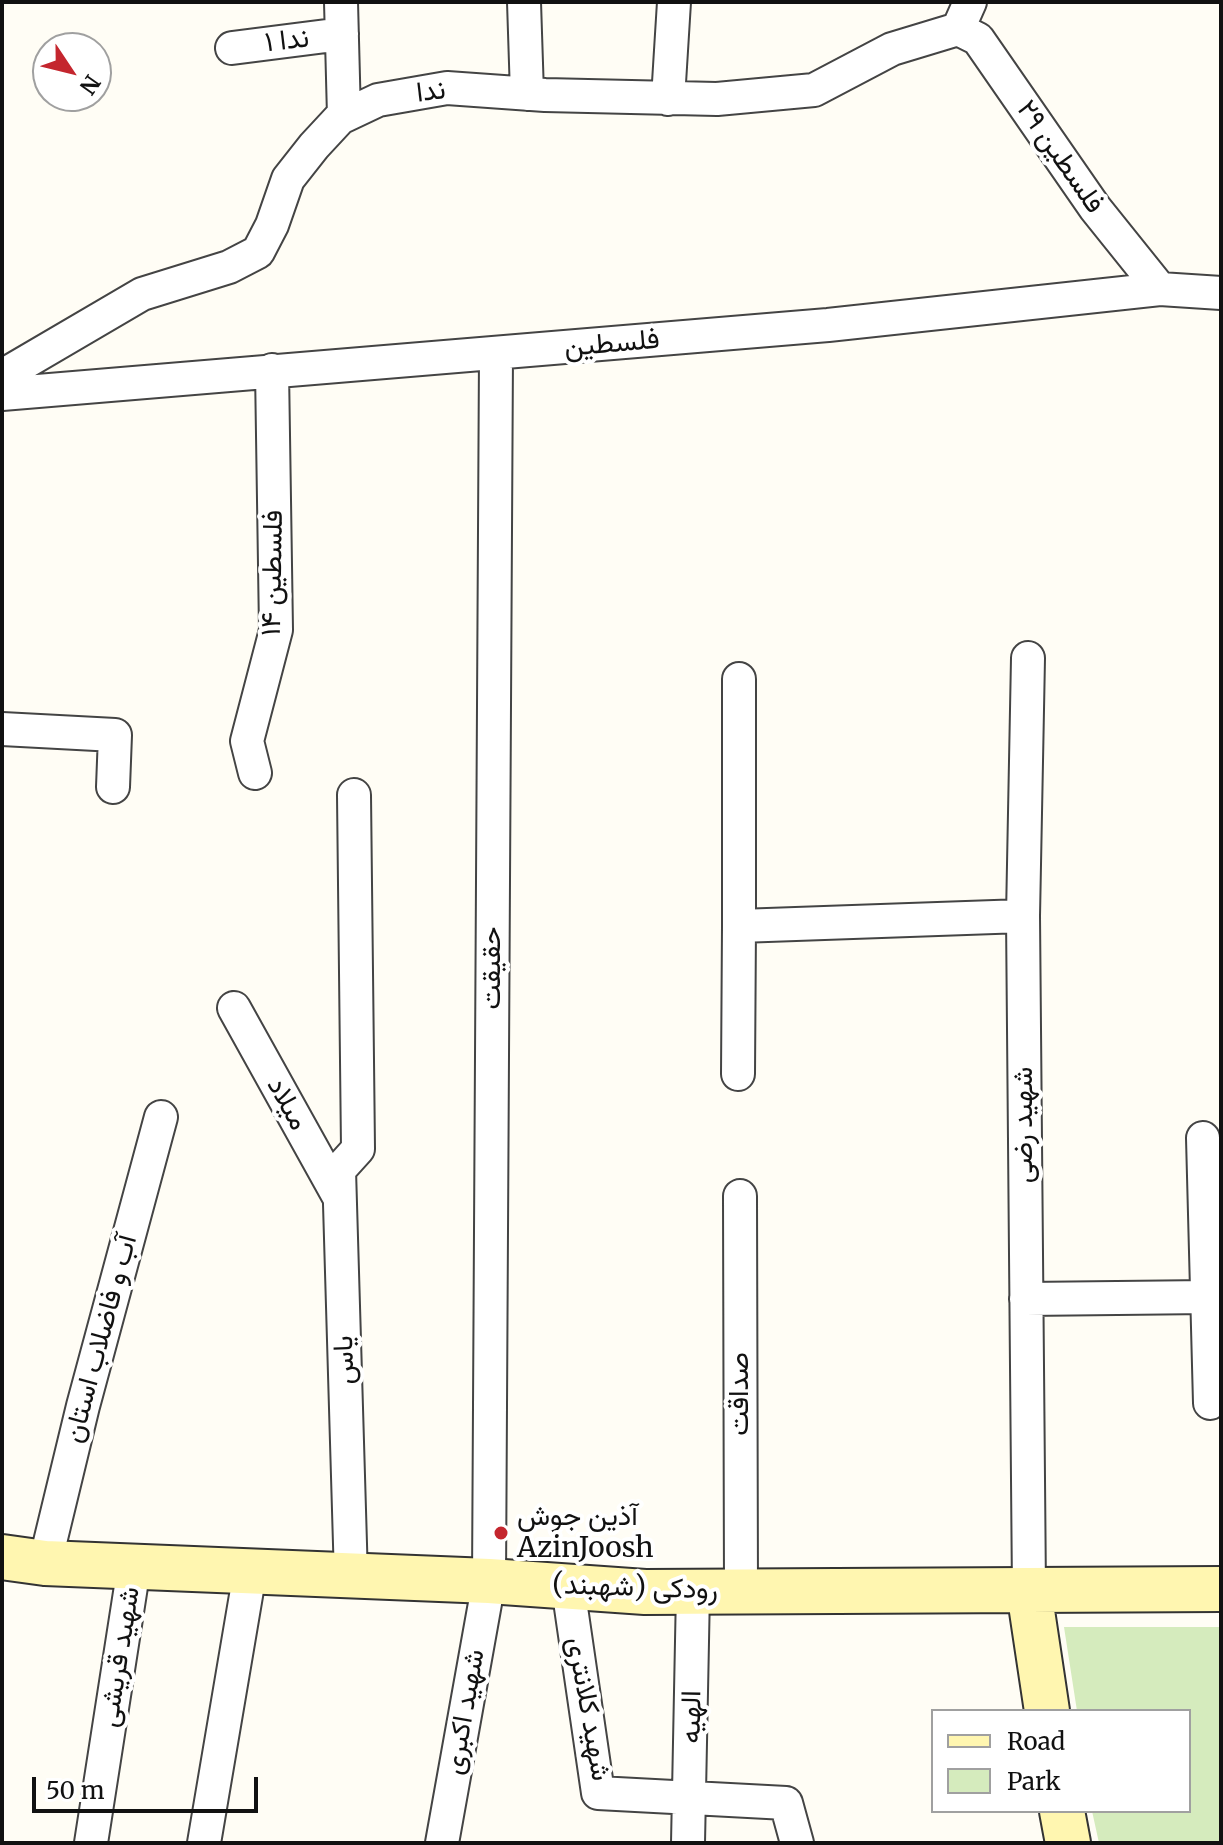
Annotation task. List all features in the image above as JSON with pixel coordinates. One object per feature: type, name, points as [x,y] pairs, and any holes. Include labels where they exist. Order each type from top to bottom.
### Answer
[{"type":"main road","name":"رودکی (شهبند)","points":[[2,1557],[45,1563],[693,1591],[1221,1589]]},
{"type":"main road","points":[[1029,1591],[1047,1709]]},
{"type":"main road","points":[[1062,1813],[1068,1843]]},
{"type":"street","points":[[341,2],[344,116]]},
{"type":"street","points":[[524,2],[527,94]]},
{"type":"street","points":[[668,99],[674,2]]},
{"type":"street","name":"ندا","points":[[2,376],[142,294],[229,267],[258,252],[272,225],[288,179],[344,116],[378,100],[447,88],[668,99],[717,99],[814,90],[964,16]]},
{"type":"street","name":"فلسطین ۲۹","points":[[964,16],[1095,208],[1160,289]]},
{"type":"street","name":"ندا ۱","points":[[232,48],[342,34]]},
{"type":"street","name":"فلسطین","points":[[2,394],[272,370],[496,355],[1160,289],[1221,293]]},
{"type":"street","name":"حقیقت","points":[[489,1581],[496,355]]},
{"type":"street","name":"فلسطین ۱۴","points":[[255,773],[247,741],[276,630],[272,370]]},
{"type":"street","name":"شهید رضی","points":[[1028,658],[1023,916],[1029,1591]]},
{"type":"street","points":[[738,1074],[739,679]]},
{"type":"street","points":[[2,729],[115,735],[113,787]]},
{"type":"street","name":"یاس","points":[[351,1578],[339,1170],[358,1149],[354,795]]},
{"type":"street","points":[[739,926],[1023,916]]},
{"type":"street","name":"میلاد","points":[[234,1008],[340,1200]]},
{"type":"street","name":"آب و فاضلاب استان","points":[[45,1563],[86,1391],[161,1117]]},
{"type":"street","points":[[1203,1138],[1210,1403]]},
{"type":"street","name":"صداقت","points":[[740,1196],[741,1591]]},
{"type":"street","points":[[1026,1299],[1208,1297]]},
{"type":"street","name":"شهید قریشی","points":[[91,1843],[134,1567]]},
{"type":"street","points":[[204,1843],[250,1572]]},
{"type":"street","name":"شهید اکبری","points":[[442,1843],[489,1581]]},
{"type":"street","name":"شهید کلانتری","points":[[568,1587],[598,1793],[786,1803],[797,1843]]},
{"type":"street","name":"الهیه","points":[[688,1843],[693,1591]]},
{"type":"green space","points":[[1064,1627],[1221,1627],[1221,1843],[1099,1843],[1092,1813],[1191,1813],[1191,1709],[1077,1709]]},
{"type":"place","name":"آذین جوش AzinJoosh","points":[[501,1533]]}]
